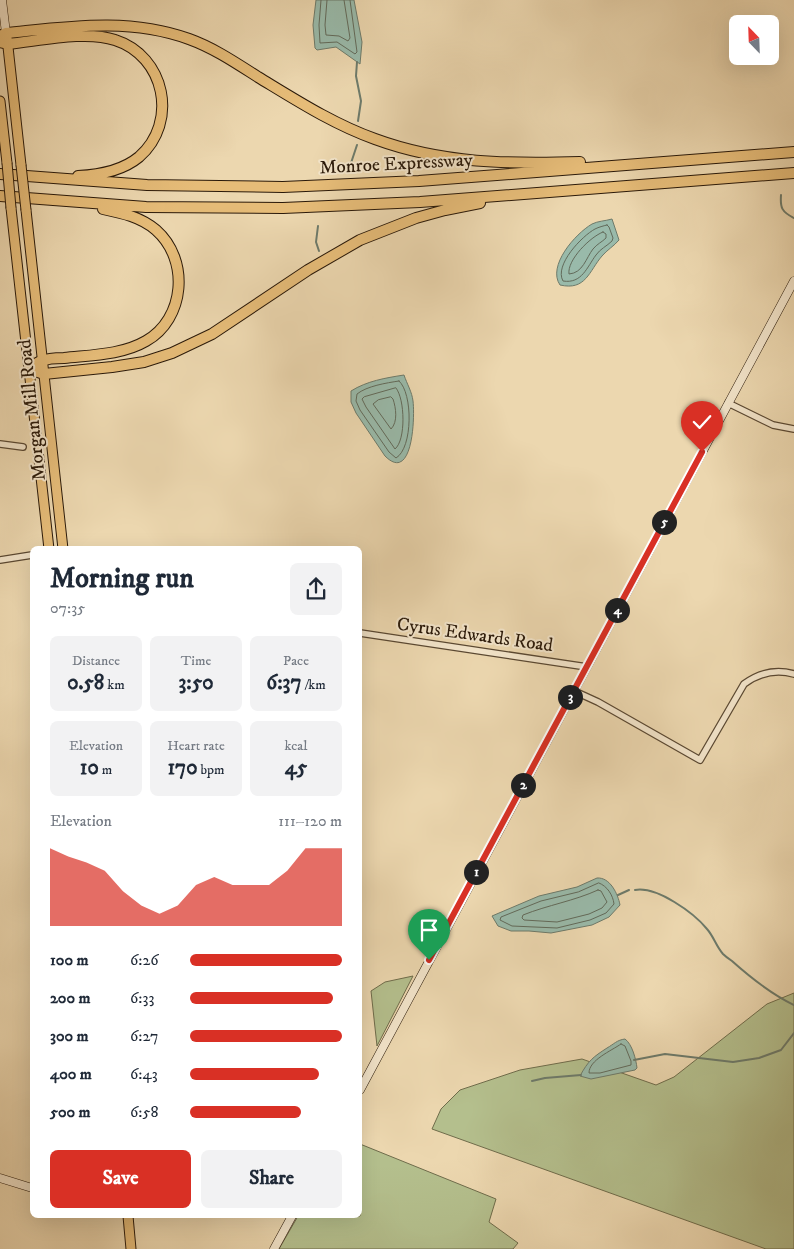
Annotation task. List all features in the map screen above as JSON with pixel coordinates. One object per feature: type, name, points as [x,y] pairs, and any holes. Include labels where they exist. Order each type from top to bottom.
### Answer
[{"type":"highway","points":[[4,39],[100,24],[138,27],[175,35],[217,52],[314,111],[355,131],[397,146],[441,157],[508,163],[684,160]]},
{"type":"highway","points":[[4,39],[86,36],[117,40],[131,47],[144,57],[153,69],[162,90],[163,112],[157,133],[145,151],[134,160],[122,168],[100,174],[35,178]]},
{"type":"highway","name":"Monroe Expressway","points":[[0,174],[156,186],[283,187],[419,181],[794,152]]},
{"type":"highway","name":"Monroe Expressway","points":[[0,196],[192,208],[283,208],[374,205],[794,173]]},
{"type":"highway","points":[[29,369],[44,374],[128,365],[172,353],[212,334],[320,262],[373,233],[401,222],[445,210],[547,192]]},
{"type":"highway","points":[[29,369],[42,360],[116,352],[145,342],[158,333],[168,320],[175,305],[179,288],[178,271],[170,248],[160,234],[148,225],[119,213],[56,201]]},
{"type":"main road","name":"Morgan Mill Road","points":[[4,39],[22,165],[63,546]]},
{"type":"main road","name":"Morgan Mill Road","points":[[0,101],[49,546]]},
{"type":"main road","points":[[126,1218],[131,1249]]},
{"type":"street","name":"Morgan Mill Road","points":[[2,0],[4,39]]},
{"type":"street","points":[[362,1086],[794,281]]},
{"type":"street","points":[[728,403],[773,424],[794,429]]},
{"type":"street","points":[[0,444],[23,447]]},
{"type":"street","points":[[0,560],[30,555]]},
{"type":"street","name":"Cyrus Edwards Road","points":[[362,633],[587,667]]},
{"type":"street","points":[[574,691],[598,702],[700,760],[744,684],[764,673],[780,671],[794,674]]},
{"type":"street","points":[[0,1178],[30,1187]]},
{"type":"street","points":[[274,1249],[291,1218]]},
{"type":"green space","points":[[413,976],[377,1046],[371,991],[385,982]]},
{"type":"green space","points":[[794,993],[794,1249],[766,1249],[432,1129],[441,1109],[460,1090],[520,1070],[582,1059],[656,1085],[674,1077],[767,1004]]},
{"type":"green space","points":[[362,1145],[496,1199],[489,1222],[518,1243],[513,1249],[279,1249],[297,1218],[362,1218]]},
{"type":"water","points":[[316,0],[354,0],[362,42],[360,64],[336,47],[317,50],[315,48],[313,25]]},
{"type":"water","points":[[612,219],[619,240],[602,256],[581,282],[569,286],[560,285],[557,269],[560,260],[571,243],[592,224]]},
{"type":"water","points":[[404,375],[413,401],[412,432],[407,455],[401,461],[394,462],[385,456],[356,413],[351,402],[351,391],[370,382]]},
{"type":"water","points":[[597,878],[602,878],[609,883],[615,891],[620,905],[609,917],[592,925],[551,933],[511,931],[498,926],[492,916],[539,896],[577,887]]},
{"type":"water","points":[[625,1039],[630,1044],[635,1056],[637,1068],[635,1070],[591,1079],[580,1076],[594,1057],[616,1042]]},
{"type":"waterway","points":[[357,62],[356,76],[361,101],[358,121]]},
{"type":"waterway","points":[[350,166],[357,145]]},
{"type":"waterway","points":[[781,195],[783,209],[794,218]]},
{"type":"waterway","points":[[318,226],[316,242],[319,251]]},
{"type":"waterway","points":[[618,895],[629,890]]},
{"type":"waterway","points":[[635,890],[654,892],[684,909],[707,929],[725,956],[761,985],[794,1005]]},
{"type":"waterway","points":[[634,1060],[665,1054],[733,1062],[759,1058],[781,1050],[794,1033]]},
{"type":"waterway","points":[[532,1081],[581,1075]]},
{"type":"route","points":[[429,960],[702,452]]}]
